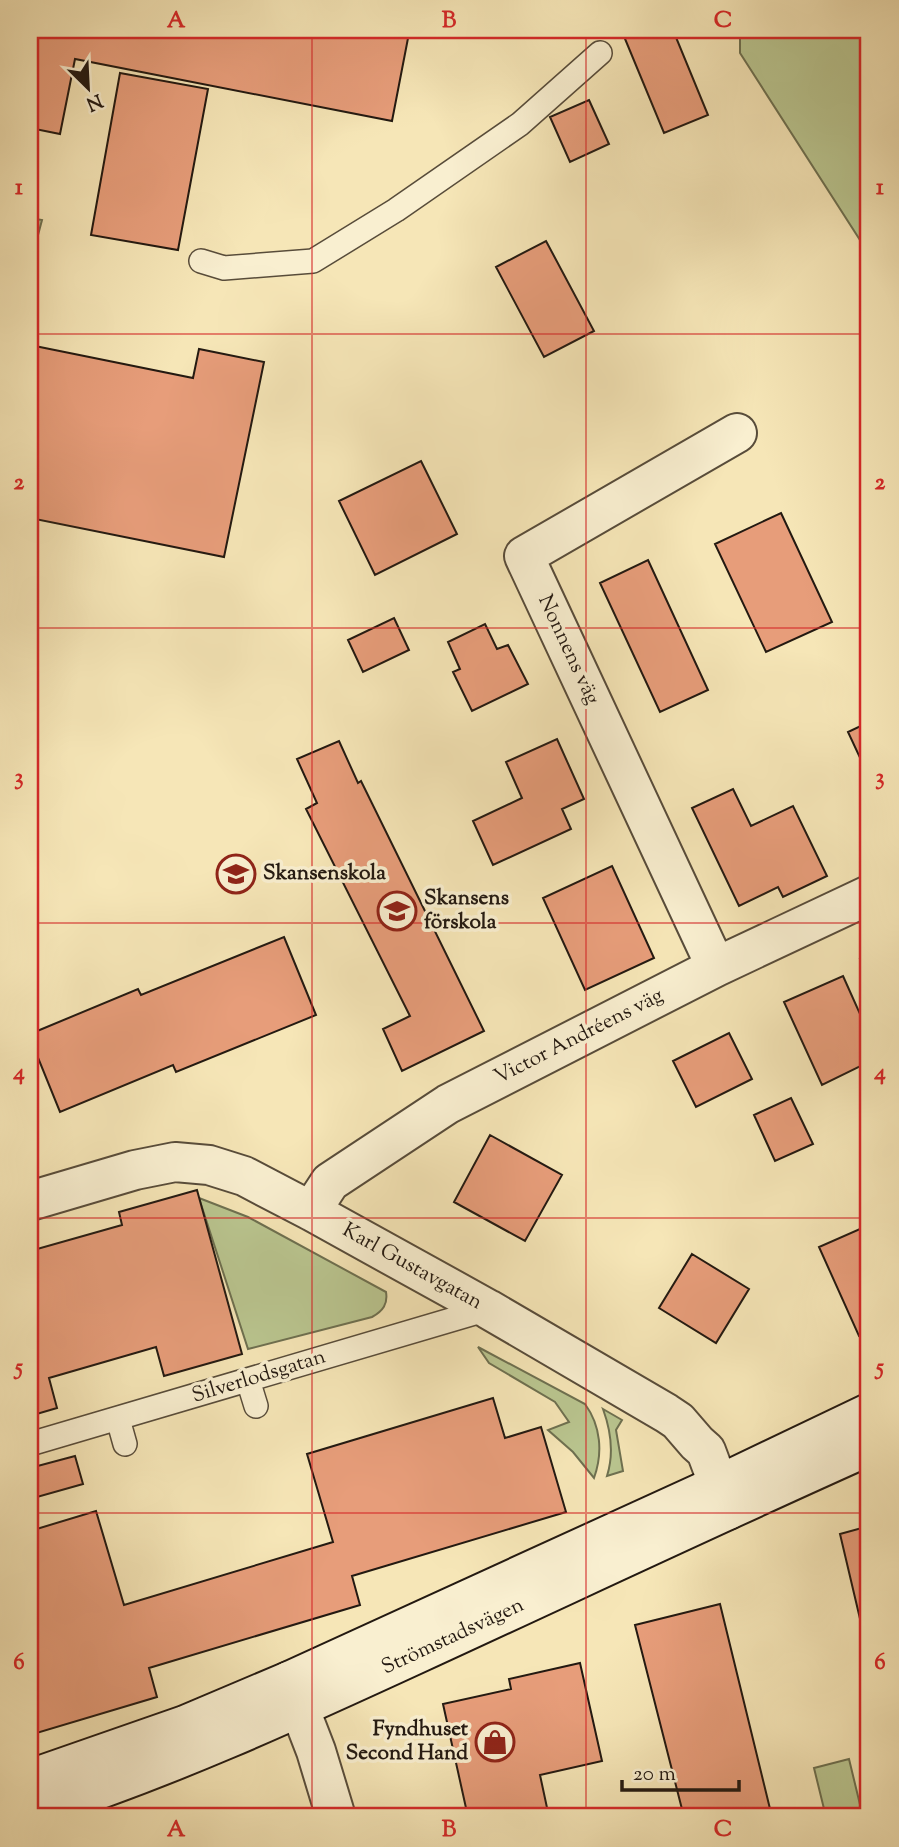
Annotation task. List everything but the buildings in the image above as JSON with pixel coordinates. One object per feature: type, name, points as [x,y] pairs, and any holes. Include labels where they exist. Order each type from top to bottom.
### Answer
[{"type":"street","name":"Nonnens väg","points":[[716,967],[524,556],[737,433]]},
{"type":"street","name":"Victor Andréens väg","points":[[311,1212],[330,1182],[448,1104],[716,967],[869,895]]},
{"type":"street","name":"Karl Gustavgatan","points":[[30,1201],[135,1170],[175,1162],[209,1165],[244,1177],[488,1310],[678,1421],[706,1451],[723,1497]]},
{"type":"street","name":"Strömstadsvägen","points":[[30,1813],[197,1752],[294,1695],[723,1497],[869,1413]]},
{"type":"street","name":"Strömstadsvägen","points":[[723,1497],[869,1446]]},
{"type":"street","name":"Strömstadsvägen","points":[[30,1779],[185,1725],[294,1695]]},
{"type":"street","points":[[294,1695],[316,1751],[336,1817]]},
{"type":"lane","points":[[201,261],[224,268],[313,261],[396,210],[520,124],[600,52]]},
{"type":"lane","name":"Silverlodsgatan","points":[[30,1444],[488,1310]]},
{"type":"lane","points":[[248,1380],[256,1406]]},
{"type":"lane","points":[[118,1419],[125,1444]]},
{"type":"green space","points":[[740,30],[869,30],[869,246],[860,240],[740,53]]},
{"type":"green space","points":[[30,218],[42,220],[38,235],[30,248]]},
{"type":"green space","points":[[199,1198],[248,1217],[386,1292],[384,1307],[372,1317],[248,1349]]},
{"type":"green space","points":[[478,1347],[585,1404],[594,1421],[599,1440],[599,1459],[594,1478],[573,1452],[548,1430],[569,1422],[555,1402],[489,1363]]},
{"type":"green space","points":[[603,1409],[622,1420],[616,1430],[623,1471],[607,1476],[611,1442]]},
{"type":"green space","points":[[849,1759],[863,1817],[826,1817],[814,1768]]},
{"type":"place","name":"Skansenskola","points":[[236,874]]},
{"type":"place","name":"Skansens förskola","points":[[397,911]]},
{"type":"place","name":"Fyndhuset Second Hand","points":[[495,1742]]}]
